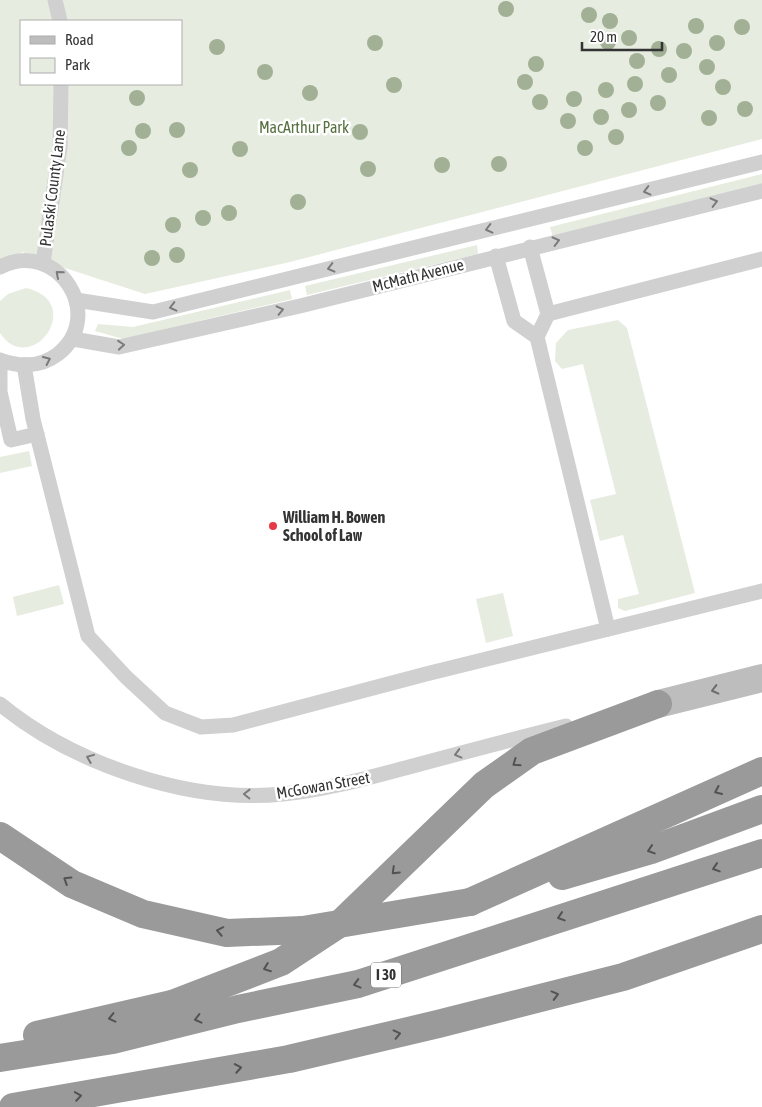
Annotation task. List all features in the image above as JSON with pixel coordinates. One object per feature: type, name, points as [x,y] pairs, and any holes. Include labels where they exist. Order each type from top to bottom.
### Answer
[{"type":"highway","points":[[0,1044],[172,1004],[280,962],[342,922],[484,785],[532,751],[658,704]]},
{"type":"highway","points":[[470,902],[762,771]]},
{"type":"highway","points":[[0,836],[72,884],[143,914],[227,933],[304,930],[470,902],[651,850],[762,809]]},
{"type":"highway","name":"I 30","points":[[0,1058],[113,1040],[238,1009],[358,984],[762,853]]},
{"type":"highway","points":[[13,1107],[290,1059],[438,1024],[623,977],[762,929]]},
{"type":"main road","points":[[658,704],[762,678]]},
{"type":"lane","points":[[55,0],[60,20]]},
{"type":"lane","name":"Pulaski County Lane","points":[[43,263],[60,147],[60,85]]},
{"type":"lane","name":"McMath Avenue","points":[[76,300],[153,312],[762,162]]},
{"type":"lane","name":"McMath Avenue","points":[[73,339],[119,347],[300,306],[530,247],[762,191]]},
{"type":"lane","points":[[530,247],[548,314],[537,337],[608,629]]},
{"type":"lane","points":[[496,256],[514,321],[537,337]]},
{"type":"lane","points":[[548,314],[762,259]]},
{"type":"lane","points":[[0,267],[9,263],[26,260],[43,263],[58,271],[69,284],[76,300],[78,317],[73,339],[51,359],[34,365],[17,366],[0,360],[0,392],[10,440],[37,434]]},
{"type":"lane","points":[[24,365],[37,434],[88,636],[126,677],[165,713],[201,728],[233,724],[762,591]]},
{"type":"lane","name":"McGowan Street","points":[[0,704],[36,731],[78,754],[122,772],[168,784],[223,793],[282,794],[355,781],[658,704]]},
{"type":"green space","name":"MacArthur Park","points":[[0,0],[762,0],[762,139],[290,262],[145,294],[23,252],[0,264]]},
{"type":"green space","points":[[762,174],[762,185],[553,237],[550,227]]},
{"type":"green space","points":[[477,245],[478,254],[307,295],[305,286]]},
{"type":"green space","points":[[26,288],[44,296],[52,307],[53,321],[48,333],[38,343],[26,347],[13,345],[0,333],[0,301],[8,294]]},
{"type":"green space","points":[[290,290],[292,299],[123,339],[95,331],[98,324],[133,327]]},
{"type":"green space","points":[[618,320],[627,328],[695,593],[625,611],[618,608],[618,599],[639,594],[623,535],[600,541],[590,500],[616,494],[583,364],[562,369],[555,361],[556,343],[568,330]]},
{"type":"green space","points":[[29,451],[32,466],[0,473],[0,457]]},
{"type":"green space","points":[[59,585],[64,604],[17,616],[13,597]]},
{"type":"green space","points":[[503,593],[513,636],[486,643],[476,599]]},
{"type":"place","name":"William H. Bowen School of Law","points":[[273,526]]}]
